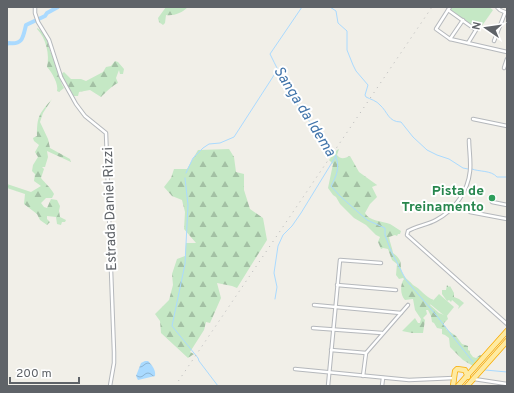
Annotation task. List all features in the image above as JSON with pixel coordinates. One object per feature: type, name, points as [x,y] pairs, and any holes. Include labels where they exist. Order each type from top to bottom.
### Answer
[{"type":"highway","points":[[458,386],[507,331]]},
{"type":"highway","points":[[467,386],[507,341]]},
{"type":"highway","points":[[453,386],[455,371],[458,369],[465,370],[468,375],[468,379],[462,386]]},
{"type":"street","name":"Estrada Daniel Rizzi","points":[[35,7],[38,22],[49,40],[61,77],[76,104],[86,116],[106,133],[114,352],[110,386]]},
{"type":"street","points":[[450,7],[436,29],[450,39],[507,52]]},
{"type":"street","points":[[494,41],[506,13],[497,7]]},
{"type":"street","points":[[448,10],[476,30],[468,43]]},
{"type":"street","points":[[450,39],[463,20]]},
{"type":"street","points":[[504,68],[507,59]]},
{"type":"street","points":[[473,119],[507,126]]},
{"type":"street","points":[[469,140],[470,171],[464,192],[449,212],[436,220],[408,231],[407,235],[507,324]]},
{"type":"street","points":[[491,199],[492,202],[507,205]]},
{"type":"street","points":[[470,212],[507,219]]},
{"type":"street","points":[[328,386],[340,260],[381,263]]},
{"type":"street","points":[[337,285],[396,290]]},
{"type":"street","points":[[314,305],[401,313]]},
{"type":"street","points":[[363,376],[366,353],[408,305]]},
{"type":"street","points":[[313,328],[382,333]]},
{"type":"street","points":[[332,350],[366,353]]},
{"type":"street","points":[[295,369],[409,380],[454,378]]},
{"type":"street","points":[[382,386],[383,378]]},
{"type":"street","points":[[473,379],[506,384]]},
{"type":"green space","points":[[166,7],[188,7],[178,14],[166,15],[165,23],[163,25],[159,22],[158,18]]},
{"type":"green space","points":[[452,7],[489,7],[493,10],[479,30],[450,10]]},
{"type":"green space","points":[[37,28],[46,37],[55,61],[64,88],[59,92],[57,91],[55,79],[47,67],[48,57],[45,42]]},
{"type":"green space","points":[[115,61],[118,62],[124,69],[123,74],[120,74],[119,70],[116,78],[118,83],[111,87],[101,97],[90,90],[79,92],[78,96],[73,96],[61,74],[64,72],[71,79],[81,79],[86,81],[103,72],[106,67],[111,66]]},
{"type":"green space","points":[[52,99],[43,113],[40,122],[48,139],[50,148],[70,159],[71,162],[47,151],[48,157],[45,167],[42,167],[44,169],[41,178],[54,194],[52,198],[46,198],[41,203],[47,208],[51,199],[57,200],[60,206],[60,217],[66,220],[65,222],[62,222],[61,225],[57,224],[56,217],[47,216],[47,219],[50,222],[47,225],[40,220],[37,214],[24,204],[25,194],[7,188],[7,184],[31,192],[41,186],[34,181],[35,174],[32,171],[33,165],[38,157],[35,152],[39,145],[33,138],[37,136],[38,119],[44,108]]},
{"type":"green space","points":[[229,149],[234,157],[236,172],[244,174],[244,190],[250,209],[263,218],[267,240],[237,288],[217,283],[221,298],[210,323],[206,322],[204,330],[190,352],[194,354],[188,358],[161,333],[160,321],[155,314],[169,300],[173,285],[172,274],[177,259],[185,256],[186,243],[196,243],[184,229],[185,212],[182,200],[172,196],[164,187],[171,178],[174,169],[187,169],[198,150]]},
{"type":"green space","points":[[339,149],[337,155],[340,158],[350,156],[359,172],[377,185],[372,187],[377,197],[370,204],[365,213],[367,216],[369,218],[390,224],[401,231],[397,236],[395,235],[389,237],[393,253],[399,259],[404,276],[428,297],[434,300],[430,305],[439,313],[447,316],[448,319],[444,323],[446,329],[456,336],[462,344],[468,346],[468,350],[473,357],[476,358],[482,355],[473,366],[463,360],[450,347],[449,338],[442,334],[442,329],[437,328],[432,322],[428,310],[426,310],[427,314],[423,318],[425,320],[423,333],[402,331],[415,318],[418,323],[420,323],[421,319],[415,310],[413,299],[405,300],[403,298],[401,287],[404,279],[399,279],[396,275],[397,264],[392,260],[388,249],[381,249],[378,242],[380,237],[366,225],[354,218],[340,204],[328,188],[333,164],[329,160]]},
{"type":"green space","points":[[447,285],[449,287],[450,286],[454,293],[454,297],[464,303],[458,309],[459,306],[452,300],[451,302],[449,300],[447,301],[442,294],[442,290],[446,290]]},
{"type":"green space","points":[[439,294],[454,307],[446,317],[430,304]]},
{"type":"water","points":[[148,361],[152,366],[155,376],[138,380],[136,376],[141,363]]},
{"type":"waterway","points":[[7,44],[17,43],[20,41],[26,25],[45,16],[47,13],[58,7]]},
{"type":"waterway","name":"Sanga da Idema","points":[[302,7],[270,54],[296,103],[331,148],[336,157],[338,165],[337,172],[331,186],[367,220],[385,228],[385,235],[391,251],[406,280],[473,362]]},
{"type":"waterway","points":[[330,7],[336,11],[338,23],[347,31],[347,50],[356,71],[368,85],[365,95],[366,97],[379,104],[393,120],[401,122],[413,137],[427,150],[468,169]]},
{"type":"waterway","points":[[186,173],[193,158],[203,148],[209,144],[220,143],[234,137],[278,69]]},
{"type":"waterway","points":[[275,299],[277,287],[274,273],[278,246],[283,235],[292,226],[301,213],[336,156]]},
{"type":"waterway","points":[[472,169],[492,173],[497,177],[507,177]]},
{"type":"waterway","points":[[185,178],[188,205],[185,264],[172,326],[218,386]]},
{"type":"waterway","name":"Sanga da Idema","points":[[485,370],[507,372]]},
{"type":"railway","points":[[175,386],[432,7]]},
{"type":"place","name":"Pista de Treinamento","points":[[492,198]]}]
